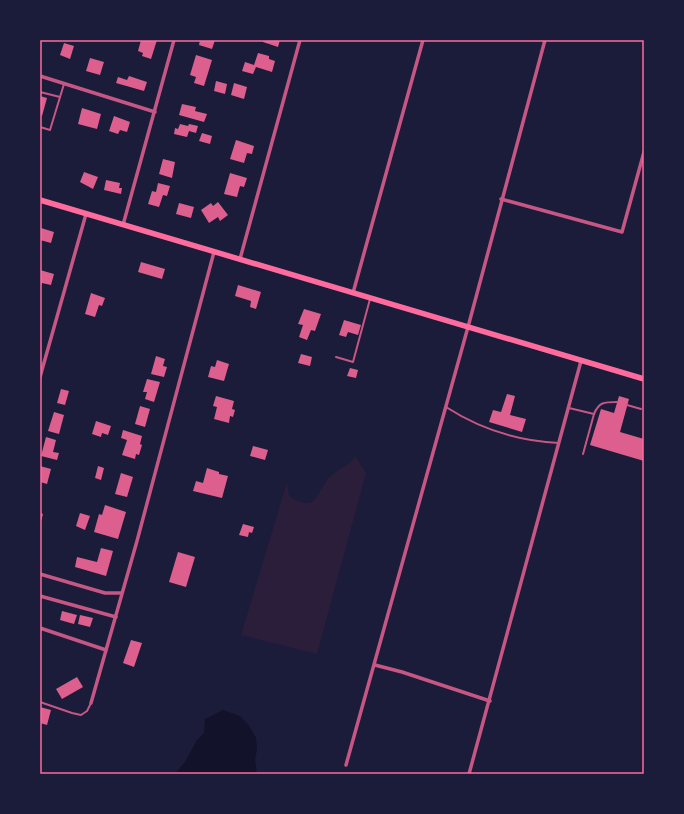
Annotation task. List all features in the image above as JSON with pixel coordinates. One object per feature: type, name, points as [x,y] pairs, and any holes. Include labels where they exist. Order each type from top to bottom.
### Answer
[{"type":"main road","points":[[40,200],[644,379]]},
{"type":"street","points":[[124,225],[174,40]]},
{"type":"street","points":[[240,259],[300,40]]},
{"type":"street","points":[[353,293],[422,40]]},
{"type":"street","points":[[346,765],[468,327],[501,199],[545,40]]},
{"type":"street","points":[[40,76],[155,112]]},
{"type":"street","points":[[501,199],[622,232],[644,152]]},
{"type":"street","points":[[40,376],[86,214]]},
{"type":"street","points":[[91,703],[137,541],[214,252]]},
{"type":"street","points":[[470,774],[581,361]]},
{"type":"street","points":[[40,574],[105,593],[122,592]]},
{"type":"street","points":[[40,596],[116,617]]},
{"type":"street","points":[[40,628],[106,650]]},
{"type":"street","points":[[375,665],[402,672],[490,701]]},
{"type":"lane","points":[[40,127],[50,130],[64,83]]},
{"type":"lane","points":[[40,92],[60,97]]},
{"type":"lane","points":[[336,357],[353,362],[370,298]]},
{"type":"lane","points":[[583,454],[594,414],[598,406],[603,403],[617,402]]},
{"type":"lane","points":[[628,405],[641,409]]},
{"type":"lane","points":[[446,406],[466,419],[498,432],[542,442],[559,443]]},
{"type":"lane","points":[[568,408],[594,414]]},
{"type":"lane","points":[[40,702],[81,715],[87,711],[91,703]]},
{"type":"shaded area","points":[[355,456],[366,473],[317,654],[241,635],[287,482],[289,496],[306,503],[311,502],[315,499],[331,476],[348,464]]},
{"type":"shaded area","points":[[223,710],[240,716],[248,724],[256,738],[257,749],[255,760],[257,774],[175,774],[185,762],[197,740],[204,733],[205,719]]},
{"type":"building","points":[[141,40],[157,40],[151,59],[142,56],[143,53],[138,51]]},
{"type":"building","points":[[200,40],[215,40],[212,49],[199,45]]},
{"type":"building","points":[[263,40],[280,40],[278,47],[263,42]]},
{"type":"building","points":[[64,43],[74,46],[70,59],[60,55]]},
{"type":"building","points":[[258,53],[269,56],[269,59],[275,61],[272,72],[256,67],[253,74],[242,71],[245,62],[254,65]]},
{"type":"building","points":[[196,55],[212,60],[204,86],[194,83],[196,77],[190,75]]},
{"type":"building","points":[[90,58],[104,62],[100,75],[86,71]]},
{"type":"building","points":[[129,76],[147,82],[144,91],[116,83],[118,77],[127,80]]},
{"type":"building","points":[[216,81],[227,84],[225,94],[214,91]]},
{"type":"building","points":[[234,83],[247,87],[244,99],[231,95]]},
{"type":"building","points":[[40,96],[47,98],[42,116],[40,115]]},
{"type":"building","points":[[182,104],[196,107],[195,111],[207,114],[204,122],[179,115]]},
{"type":"building","points":[[82,108],[101,114],[97,129],[78,124]]},
{"type":"building","points":[[114,116],[130,122],[127,132],[120,130],[118,134],[109,131]]},
{"type":"building","points":[[180,124],[198,126],[196,133],[189,131],[187,137],[174,134],[175,128],[178,129]]},
{"type":"building","points":[[202,133],[212,136],[210,144],[199,141]]},
{"type":"building","points":[[236,140],[254,146],[252,154],[247,153],[244,163],[230,159]]},
{"type":"building","points":[[163,159],[175,162],[172,178],[159,174]]},
{"type":"building","points":[[84,172],[98,177],[93,189],[80,182]]},
{"type":"building","points":[[230,173],[247,178],[244,187],[240,186],[237,197],[224,194]]},
{"type":"building","points":[[106,180],[120,183],[119,188],[122,188],[121,194],[104,190]]},
{"type":"building","points":[[158,183],[170,186],[167,196],[163,195],[159,207],[148,204],[152,191],[156,192]]},
{"type":"building","points":[[218,202],[228,215],[220,221],[218,217],[209,223],[201,210],[211,203],[213,206]]},
{"type":"building","points":[[179,203],[194,207],[191,218],[176,214]]},
{"type":"building","points":[[41,228],[54,232],[51,243],[40,240]]},
{"type":"building","points":[[141,262],[165,269],[162,279],[138,272]]},
{"type":"building","points":[[40,270],[54,274],[51,285],[42,283],[40,288]]},
{"type":"building","points":[[238,285],[261,292],[256,309],[250,307],[251,301],[235,296]]},
{"type":"building","points":[[91,293],[105,298],[102,306],[99,305],[95,317],[85,314]]},
{"type":"building","points":[[304,309],[321,314],[315,331],[311,330],[307,340],[299,337],[303,325],[298,324]]},
{"type":"building","points":[[344,320],[361,325],[358,335],[348,332],[346,337],[339,335]]},
{"type":"building","points":[[301,354],[312,357],[310,366],[298,363]]},
{"type":"building","points":[[156,356],[165,359],[163,366],[167,367],[164,377],[151,374]]},
{"type":"building","points":[[217,360],[229,364],[224,381],[208,377],[211,366],[215,367]]},
{"type":"building","points":[[350,368],[358,370],[356,378],[347,376]]},
{"type":"building","points":[[147,379],[160,382],[154,402],[145,399],[147,392],[143,392]]},
{"type":"building","points":[[61,389],[69,391],[65,405],[57,403]]},
{"type":"building","points":[[507,394],[515,396],[510,415],[526,419],[522,432],[489,422],[493,410],[501,412]]},
{"type":"building","points":[[216,396],[234,401],[232,409],[235,410],[233,417],[230,416],[229,423],[214,419],[217,407],[213,406]]},
{"type":"building","points":[[619,396],[629,399],[620,432],[644,439],[644,461],[590,445],[601,409],[614,413]]},
{"type":"building","points":[[140,406],[150,409],[145,427],[135,424]]},
{"type":"building","points":[[54,412],[64,415],[59,434],[48,431]]},
{"type":"building","points":[[96,421],[111,426],[108,435],[102,433],[101,437],[92,434]]},
{"type":"building","points":[[123,430],[142,436],[140,444],[142,445],[139,455],[136,454],[135,459],[122,455],[127,440],[121,438]]},
{"type":"building","points":[[46,437],[56,440],[53,452],[59,453],[57,460],[41,456]]},
{"type":"building","points":[[253,446],[268,450],[265,460],[250,456]]},
{"type":"building","points":[[40,466],[51,469],[47,484],[40,482]]},
{"type":"building","points":[[98,466],[104,468],[101,480],[95,478]]},
{"type":"building","points":[[207,468],[219,472],[219,474],[228,476],[222,498],[193,491],[196,481],[203,483]]},
{"type":"building","points":[[121,473],[133,477],[127,497],[115,494]]},
{"type":"building","points":[[105,505],[126,512],[118,539],[94,532],[99,514],[102,515]]},
{"type":"building","points":[[40,513],[43,514],[40,525]]},
{"type":"building","points":[[80,513],[90,516],[85,530],[76,526]]},
{"type":"building","points":[[243,524],[254,527],[252,533],[249,532],[248,537],[239,535]]},
{"type":"building","points":[[101,548],[113,551],[106,576],[75,567],[77,557],[97,562]]},
{"type":"building","points":[[178,552],[195,557],[186,587],[169,582]]},
{"type":"building","points":[[62,611],[77,615],[74,624],[60,620]]},
{"type":"building","points":[[80,615],[93,618],[90,627],[78,624]]},
{"type":"building","points":[[131,640],[142,643],[134,667],[123,663]]},
{"type":"building","points":[[77,677],[83,687],[62,699],[56,689]]},
{"type":"building","points":[[40,707],[51,710],[47,725],[40,723]]}]
